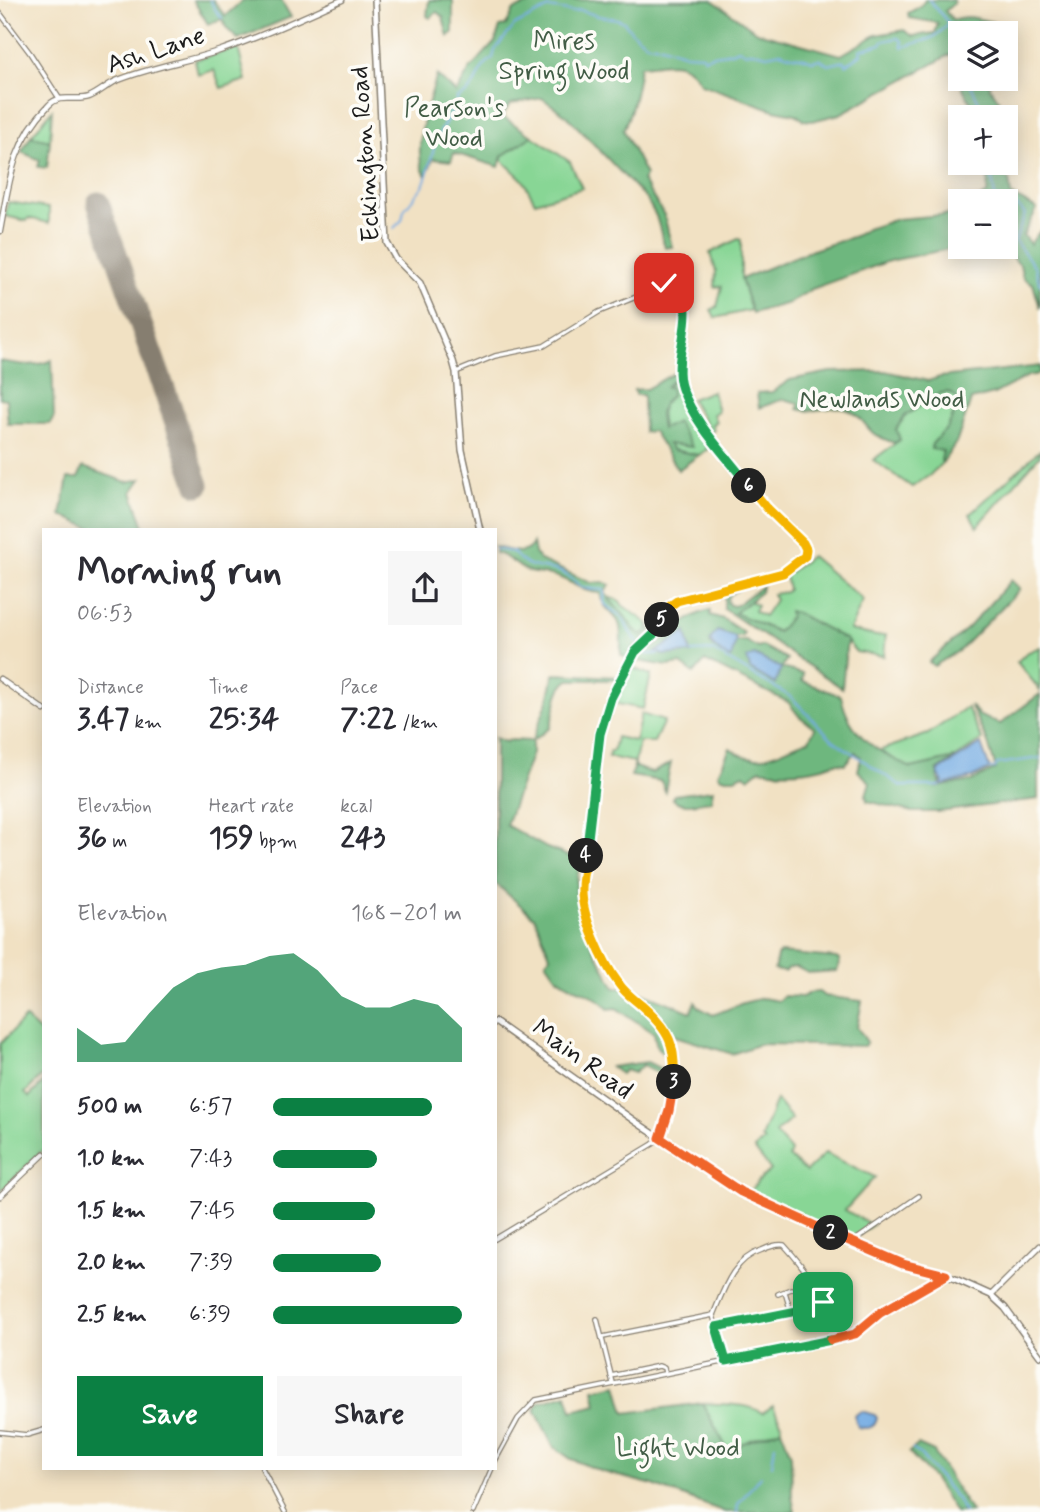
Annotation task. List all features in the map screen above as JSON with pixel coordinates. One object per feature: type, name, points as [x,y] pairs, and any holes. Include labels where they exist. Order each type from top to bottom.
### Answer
[{"type":"main road","name":"Eckington Road","points":[[375,0],[387,243],[396,259],[420,284],[447,342],[456,372],[462,450],[480,528]]},
{"type":"main road","name":"Main Road","points":[[497,1023],[741,1192],[903,1264],[946,1275],[991,1295],[1001,1303],[1040,1356]]},
{"type":"street","name":"Ash Lane","points":[[59,98],[78,99],[91,96],[117,80],[161,65],[219,51],[342,0]]},
{"type":"street","points":[[0,13],[59,98],[40,115],[15,158],[0,231]]},
{"type":"street","points":[[456,372],[495,356],[544,346],[599,312],[636,297],[655,283],[677,284],[682,290],[685,317],[679,369],[682,389],[703,428],[759,498],[803,543],[806,551],[803,559],[783,573],[672,604],[656,631],[639,648],[611,698],[600,734],[582,889],[584,908],[610,969],[628,994],[662,1025],[671,1041],[675,1063],[674,1088],[660,1138],[653,1144],[497,1238]]},
{"type":"street","points":[[0,679],[42,709]]},
{"type":"street","points":[[0,1196],[42,1156]]},
{"type":"street","points":[[852,1242],[919,1196]]},
{"type":"street","points":[[716,1327],[812,1308],[818,1301],[817,1292],[805,1272],[781,1244],[741,1260],[713,1315],[716,1327],[726,1361]]},
{"type":"street","points":[[991,1295],[1040,1246]]},
{"type":"street","points":[[497,1458],[519,1419],[536,1400],[851,1336],[887,1309],[946,1275]]},
{"type":"street","points":[[778,1294],[791,1289]]},
{"type":"street","points":[[785,1292],[791,1312]]},
{"type":"street","points":[[818,1301],[831,1302],[836,1298]]},
{"type":"street","points":[[603,1337],[713,1315]]},
{"type":"street","points":[[597,1319],[613,1383]]},
{"type":"street","points":[[611,1376],[659,1366],[664,1368],[665,1373]]},
{"type":"street","points":[[0,1432],[27,1435],[42,1431]]},
{"type":"street","points":[[263,1470],[285,1512]]},
{"type":"street","points":[[473,1512],[491,1470]]},
{"type":"green space","points":[[193,0],[213,0],[225,16],[243,0],[281,0],[291,17],[238,39],[227,29],[222,19],[208,24]]},
{"type":"green space","points":[[429,0],[453,0],[453,32],[448,37],[443,17],[437,12],[430,18],[427,16]]},
{"type":"green space","points":[[539,0],[712,0],[757,32],[841,55],[876,35],[904,30],[913,36],[935,33],[938,23],[909,18],[908,13],[921,6],[925,0],[954,0],[945,11],[953,20],[968,17],[989,21],[948,21],[948,56],[840,114],[812,121],[701,84],[695,75],[682,65],[668,63],[640,66],[634,99],[623,130],[646,175],[642,180],[664,215],[672,247],[665,248],[656,216],[647,200],[567,116],[542,98],[511,104],[502,116],[532,136],[502,156],[499,167],[454,153],[451,161],[433,159],[426,176],[420,154],[420,140],[437,75],[456,93],[470,69],[495,42],[500,27],[506,25],[514,10]]},
{"type":"green space","points":[[238,48],[246,80],[221,88],[214,70],[198,75],[195,60]]},
{"type":"green space","points":[[964,91],[992,91],[999,100],[997,105],[972,105]]},
{"type":"green space","points":[[52,110],[50,141],[31,136]]},
{"type":"green space","points":[[31,136],[50,141],[47,168],[38,167],[40,160],[21,152]]},
{"type":"green space","points":[[532,136],[570,162],[582,188],[535,202],[523,180],[502,160],[502,156]]},
{"type":"green space","points":[[988,175],[1000,175],[1009,180],[1010,189],[987,189]]},
{"type":"green space","points":[[1018,199],[1037,209],[1023,235],[1030,244],[1040,231],[1040,308],[1033,284],[1023,278],[1020,265],[1014,259],[1018,259]]},
{"type":"green space","points":[[8,202],[49,208],[49,223],[5,216]]},
{"type":"green space","points":[[948,215],[948,249],[889,261],[812,289],[789,303],[752,313],[741,279],[897,219]]},
{"type":"green space","points":[[741,240],[741,279],[751,310],[715,318],[711,310],[717,307],[722,286],[715,287],[716,271],[710,253]]},
{"type":"green space","points":[[52,360],[54,417],[50,424],[8,424],[6,399],[0,398],[0,361],[33,365]]},
{"type":"green space","name":"Newlands Wood","points":[[1040,366],[1040,374],[1028,376],[994,394],[971,400],[957,441],[943,462],[943,451],[931,449],[932,444],[948,427],[959,402],[948,392],[941,393],[906,415],[896,429],[900,440],[894,443],[875,435],[859,417],[848,410],[798,409],[799,403],[783,399],[759,408],[757,393],[772,392],[790,380],[830,372],[885,371],[928,381],[940,377]]},
{"type":"green space","points":[[674,373],[675,378],[666,387],[671,387],[671,396],[660,411],[662,429],[677,422],[692,447],[668,444],[673,450],[699,455],[678,470],[653,431],[644,432],[643,395],[636,395],[634,390],[646,389]]},
{"type":"green space","points":[[675,378],[708,449],[699,455],[672,450],[668,443],[691,447],[663,430],[661,412],[671,396],[667,385]]},
{"type":"green space","points":[[712,391],[718,411],[713,414],[716,422],[712,424],[714,430],[710,432],[691,399]]},
{"type":"green space","points":[[947,392],[956,396],[959,402],[948,427],[931,448],[943,451],[943,462],[912,487],[873,460],[900,440],[896,429],[906,415]]},
{"type":"green space","points":[[1040,450],[1040,455],[977,527],[970,514]]},
{"type":"green space","points":[[83,467],[127,482],[141,479],[132,492],[144,528],[90,528],[61,515],[68,478],[78,478]]},
{"type":"green space","points":[[533,543],[540,560],[591,583],[603,582],[610,585],[605,592],[633,628],[642,635],[648,630],[648,626],[653,630],[634,648],[628,659],[621,655],[620,625],[605,606],[600,593],[583,589],[558,577],[529,572],[497,554],[497,548],[522,552]]},
{"type":"green space","points":[[811,556],[863,600],[850,630],[876,636],[886,635],[884,656],[856,652],[847,641],[790,617],[778,632],[734,613],[749,601],[757,605],[754,611],[764,616],[775,600],[772,594],[786,592],[788,589],[785,576]]},
{"type":"green space","points":[[1011,580],[1020,589],[960,650],[934,666],[929,662],[969,627]]},
{"type":"green space","points":[[762,586],[761,592],[735,613],[778,632],[790,617],[789,611],[847,640],[842,688],[724,609],[724,593],[739,589],[729,595],[727,600],[729,605],[735,606]]},
{"type":"green space","points":[[608,597],[620,601],[649,624],[648,630],[641,635]]},
{"type":"green space","points":[[710,610],[710,615],[723,619],[744,633],[742,637],[735,637],[718,631],[710,643],[730,658],[736,641],[746,641],[758,648],[763,646],[787,659],[782,668],[803,674],[802,681],[841,696],[845,710],[858,732],[887,755],[911,768],[955,758],[937,771],[938,780],[942,782],[937,787],[972,781],[996,769],[988,743],[970,705],[980,716],[1000,724],[1040,694],[1038,799],[938,812],[912,812],[867,801],[870,782],[858,771],[861,757],[855,752],[845,764],[833,763],[796,771],[760,769],[749,778],[744,774],[735,778],[721,778],[718,774],[730,748],[750,758],[770,756],[809,740],[815,728],[799,716],[788,702],[705,661],[694,674],[681,664],[668,666],[632,660],[648,643],[653,648],[687,621]]},
{"type":"green space","points":[[1040,647],[1040,690],[1017,662],[1026,653]]},
{"type":"green space","points":[[630,667],[651,675],[643,709],[613,703]]},
{"type":"green space","points":[[554,674],[618,677],[615,680],[569,680],[562,686],[558,696],[550,728],[532,741],[548,700]]},
{"type":"green space","points":[[967,707],[982,740],[955,758],[911,768],[878,751],[928,734]]},
{"type":"green space","points":[[641,714],[664,721],[654,742],[639,742],[635,762],[608,757],[610,751],[613,751],[616,737],[635,741]]},
{"type":"green space","points":[[497,739],[506,742],[532,741],[532,753],[506,825],[547,848],[582,861],[577,877],[579,910],[591,942],[615,988],[627,986],[691,1012],[695,1002],[713,1015],[763,998],[779,1001],[784,996],[802,997],[812,992],[862,1001],[857,1027],[867,1042],[864,1046],[760,1044],[732,1054],[666,1033],[669,1059],[657,1047],[654,1033],[616,1008],[608,1009],[603,1003],[556,976],[546,962],[550,956],[535,918],[497,885]]},
{"type":"green space","points":[[635,762],[635,767],[652,773],[671,763],[665,791],[661,781],[631,776]]},
{"type":"green space","points":[[713,790],[711,801],[686,804],[672,798],[674,795]]},
{"type":"green space","points":[[780,953],[840,960],[837,971],[808,973],[796,967],[785,972],[774,970]]},
{"type":"green space","points":[[25,1018],[42,1034],[42,1076],[25,1093],[29,1097],[42,1084],[42,1151],[0,1192],[0,1044]]},
{"type":"green space","points":[[647,1062],[665,1071],[670,1065],[669,1079],[643,1065],[634,1073],[625,1070],[621,1074],[611,1067]]},
{"type":"green space","points":[[776,1100],[792,1119],[776,1134],[791,1151],[789,1157],[806,1172],[825,1153],[875,1177],[845,1210],[872,1225],[852,1239],[749,1193],[771,1170],[754,1149],[764,1141],[761,1138]]},
{"type":"green space","name":"Light Wood","points":[[617,1384],[625,1413],[702,1403],[727,1449],[781,1429],[791,1455],[795,1512],[725,1512],[653,1485],[603,1472],[571,1459],[554,1447],[535,1410],[539,1402],[567,1394],[572,1411],[597,1405],[594,1389]]},
{"type":"green space","points":[[702,1403],[742,1406],[762,1413],[773,1406],[782,1425],[781,1429],[727,1449]]},
{"type":"green space","points":[[918,1445],[934,1452],[971,1512],[955,1512],[933,1478],[909,1452]]},
{"type":"water","points":[[717,631],[735,637],[731,658],[719,651],[710,640]]},
{"type":"water","points":[[686,632],[691,653],[663,655],[656,652]]},
{"type":"water","points":[[754,655],[781,668],[775,684],[750,669],[747,658]]},
{"type":"water","points":[[981,744],[990,769],[974,777],[940,786],[943,782],[938,774],[940,770]]},
{"type":"water","points":[[861,1411],[875,1415],[876,1422],[872,1426],[858,1427],[854,1416]]},
{"type":"waterway","points":[[210,0],[222,18]]},
{"type":"waterway","points":[[929,0],[948,22]]},
{"type":"waterway","points":[[394,228],[423,186],[436,140],[449,115],[457,107],[457,98],[471,88],[515,25],[549,8],[574,12],[580,10],[617,19],[624,22],[647,44],[686,54],[703,55],[704,58],[739,49],[746,53],[751,51],[767,55],[781,52],[812,61],[820,59],[828,65],[845,61],[846,65],[861,54],[860,50],[883,41],[898,38],[902,41],[902,47],[929,39],[948,24]]},
{"type":"waterway","points":[[974,91],[980,105]]},
{"type":"waterway","points":[[992,175],[994,189]]},
{"type":"waterway","points":[[1018,207],[1025,214],[1018,233]]},
{"type":"waterway","points":[[1018,245],[1035,267],[1040,285]]},
{"type":"waterway","points":[[497,549],[513,552],[528,565],[562,572],[584,588],[604,590],[604,603],[623,619],[637,640],[638,647],[648,654],[658,654]]},
{"type":"waterway","points":[[692,652],[713,651],[791,697],[833,740],[901,786],[940,786]]},
{"type":"waterway","points":[[990,769],[997,764],[1040,758]]},
{"type":"waterway","points":[[772,1465],[775,1445]]},
{"type":"waterway","points":[[912,1449],[921,1455],[960,1503],[964,1512]]},
{"type":"waterway","points":[[737,1512],[738,1504],[760,1476]]},
{"type":"runway","points":[[98,203],[198,485]]},
{"type":"route","points":[[664,283],[677,284],[684,298],[685,317],[679,369],[682,389],[688,401],[703,428],[767,508],[805,545],[806,551],[803,559],[783,573],[677,601],[668,609],[656,631],[635,652],[611,698],[600,734],[582,889],[584,908],[598,946],[619,984],[670,1036],[675,1063],[674,1088],[660,1138],[741,1192],[878,1254],[903,1264],[946,1275],[936,1283],[894,1304],[851,1336],[726,1361],[716,1327],[812,1308],[818,1301],[823,1302]]},
{"type":"park label","name":"Mires Spring Wood","points":[[564,57]]},
{"type":"park label","name":"Pearson's Wood","points":[[454,124]]}]
